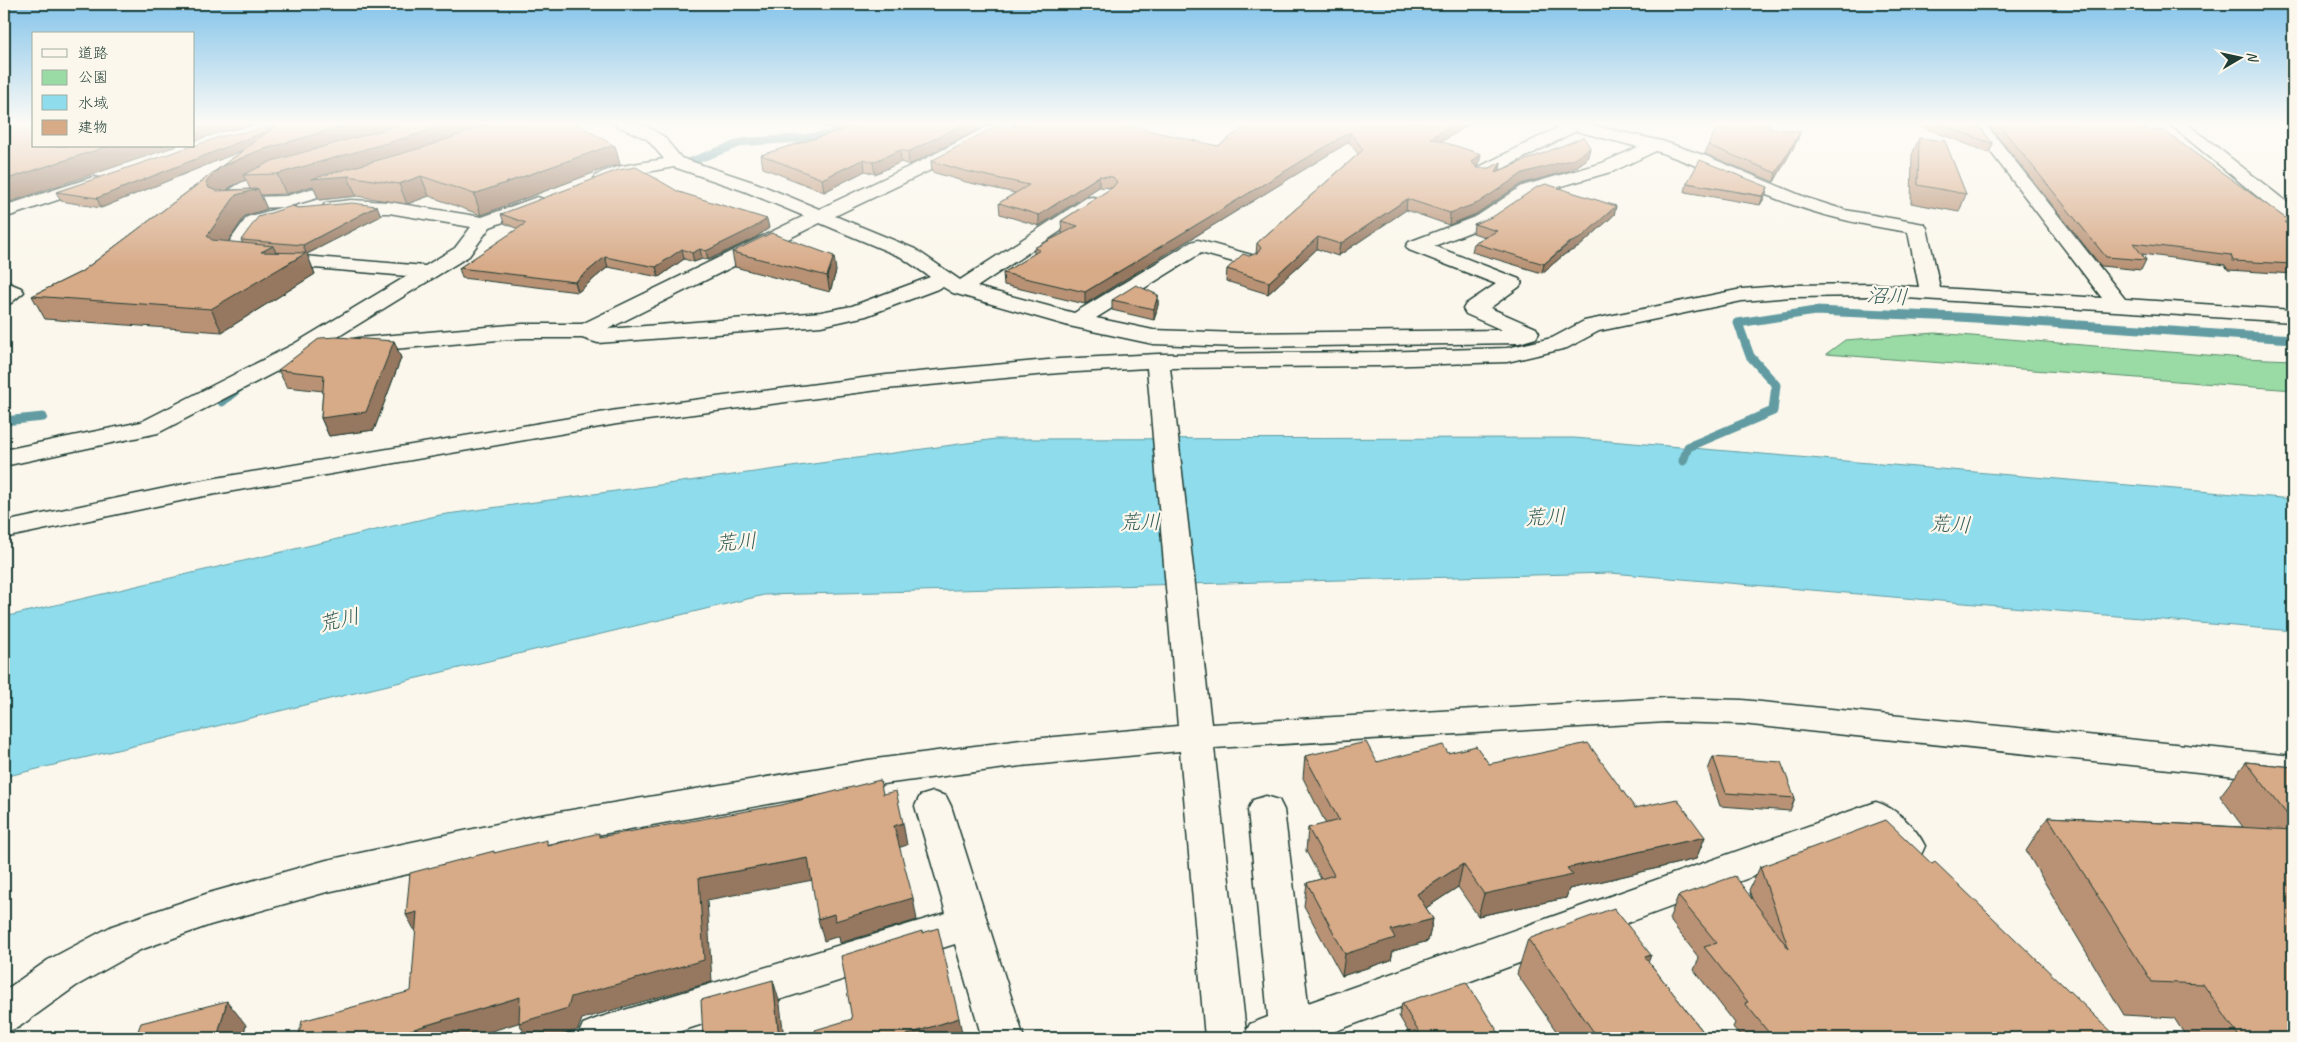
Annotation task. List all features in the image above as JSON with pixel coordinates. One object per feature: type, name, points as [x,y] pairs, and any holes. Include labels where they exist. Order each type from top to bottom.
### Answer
[{"type":"street","points":[[290,171],[257,183],[226,202],[288,206],[356,204],[409,210],[482,224],[554,197]]},
{"type":"street","points":[[580,187],[616,174],[638,171]]},
{"type":"street","points":[[702,171],[750,187],[908,253],[953,284],[1077,321],[1153,337],[1239,340],[1531,335],[1592,326],[1742,296],[1775,292],[1873,290],[2293,316]]},
{"type":"street","points":[[585,331],[915,171]]},
{"type":"street","points":[[1484,171],[1480,173],[1528,190]]},
{"type":"street","points":[[1531,335],[1474,308],[1512,283],[1416,246],[1484,220],[1528,190],[1595,171]]},
{"type":"street","points":[[1726,171],[1801,202],[1842,215],[1917,228],[1931,293]]},
{"type":"street","points":[[2014,171],[2119,306]]},
{"type":"street","points":[[2236,171],[2293,216]]},
{"type":"street","points":[[4,212],[113,175]]},
{"type":"street","points":[[370,177],[288,206],[254,221],[229,256],[428,272]]},
{"type":"street","points":[[303,349],[523,331],[585,331],[598,336],[821,319],[858,311],[953,284],[1106,193]]},
{"type":"street","points":[[4,458],[149,428],[303,349],[462,252],[482,224]]},
{"type":"street","points":[[1077,321],[1198,246],[1248,260]]},
{"type":"street","points":[[4,287],[14,292],[4,299]]},
{"type":"street","points":[[4,530],[199,489],[617,417],[886,382],[1059,366],[1159,369],[1507,355],[1559,343],[1592,326]]},
{"type":"street","points":[[1159,369],[1226,1038]]},
{"type":"street","points":[[4,1014],[62,973],[126,938],[209,909],[327,876],[530,832],[868,774],[1021,753],[1196,739],[1656,710],[1742,712],[2293,769]]},
{"type":"street","points":[[933,806],[1004,1038]]},
{"type":"street","points":[[1266,810],[1282,1035],[1876,816],[1932,870]]},
{"type":"street","points":[[598,1038],[968,923]]},
{"type":"green space","points":[[1935,333],[2243,358],[2293,360],[2293,390],[1826,354],[1845,340]]},
{"type":"water","name":"荒川","points":[[1574,438],[2293,499],[2293,631],[1611,573],[764,595],[4,777],[4,617],[440,515],[996,439]]},
{"type":"building","points":[[4,171],[33,171],[4,180]]},
{"type":"building","points":[[119,171],[166,171],[97,198],[56,192]]},
{"type":"building","points":[[217,171],[206,182],[209,188],[217,191],[258,189],[236,195],[207,236],[212,240],[273,246],[261,252],[306,253],[211,309],[32,296],[81,272]]},
{"type":"building","points":[[252,171],[289,171],[277,174],[243,175]]},
{"type":"building","points":[[341,171],[540,171],[474,194],[421,176],[399,184],[348,176],[311,179]]},
{"type":"building","points":[[616,171],[642,171],[679,192],[767,219],[706,251],[700,249],[692,253],[682,249],[656,267],[605,257],[575,282],[459,268],[526,223],[501,214]]},
{"type":"building","points":[[801,171],[840,171],[822,179]]},
{"type":"building","points":[[965,171],[1286,171],[1085,292],[1003,273],[1040,250],[1034,248],[1078,226],[1061,221],[1113,187],[1117,182],[1113,177],[1099,176],[1039,215],[999,203],[1029,185]]},
{"type":"building","points":[[1339,171],[1532,171],[1523,173],[1478,203],[1450,213],[1407,199],[1340,244],[1318,237],[1269,282],[1227,269],[1243,254],[1249,256],[1257,253],[1261,248],[1257,243]]},
{"type":"building","points":[[1694,171],[1727,171],[1768,187],[1763,196],[1687,183]]},
{"type":"building","points":[[1918,171],[1957,171],[1966,194],[1918,185]]},
{"type":"building","points":[[2036,171],[2219,171],[2291,222],[2284,222],[2293,229],[2293,264],[2233,261],[2231,255],[2133,243],[2146,260],[2106,257]]},
{"type":"building","points":[[1546,184],[1616,206],[1581,238],[1567,244],[1544,264],[1474,243],[1497,231],[1474,224],[1494,216],[1537,187]]},
{"type":"building","points":[[352,203],[377,206],[303,245],[241,240],[258,217],[292,206],[298,208]]},
{"type":"building","points":[[771,233],[834,256],[827,276],[732,252]]},
{"type":"building","points":[[1136,285],[1158,295],[1154,309],[1112,300]]},
{"type":"building","points":[[337,337],[394,341],[366,412],[321,418],[324,375],[278,370],[320,338]]},
{"type":"building","points":[[1366,742],[1377,762],[1443,745],[1448,753],[1476,746],[1489,764],[1588,743],[1635,808],[1677,799],[1705,837],[1567,868],[1573,875],[1484,894],[1463,864],[1417,894],[1433,919],[1391,930],[1395,938],[1345,954],[1307,883],[1334,875],[1308,828],[1339,820],[1305,756]]},
{"type":"building","points":[[1713,757],[1781,762],[1795,798],[1726,793]]},
{"type":"building","points":[[2246,762],[2293,767],[2293,822]]},
{"type":"building","points":[[880,780],[883,794],[896,791],[903,823],[894,826],[913,898],[835,921],[834,914],[818,919],[808,858],[699,878],[704,960],[571,997],[568,1008],[519,1023],[520,997],[384,1038],[298,1038],[302,1021],[411,991],[417,912],[406,915],[410,873],[494,851],[494,853],[547,840],[547,846],[599,833],[599,837],[781,805]]},
{"type":"building","points":[[2048,817],[2293,830],[2293,1038],[2240,1038],[2203,984],[2152,982]]},
{"type":"building","points":[[1886,820],[1932,864],[1935,862],[2118,1038],[1773,1038],[1745,1003],[1748,1002],[1704,947],[1717,943],[1678,896],[1735,876],[1789,949],[1760,867]]},
{"type":"building","points":[[1614,908],[1651,955],[1645,957],[1708,1038],[1598,1038],[1528,939]]},
{"type":"building","points":[[938,928],[959,1018],[906,1035],[906,1038],[816,1038],[815,1030],[852,1019],[841,956],[922,931],[922,933]]},
{"type":"building","points":[[773,980],[779,1038],[703,1038],[701,1000]]},
{"type":"building","points":[[1466,982],[1502,1038],[1422,1038],[1402,1003]]},
{"type":"building","points":[[227,1001],[217,1038],[129,1038],[136,1036],[141,1023]]},
{"type":"waterway","name":"沼川","points":[[1683,461],[1688,447],[1773,411],[1776,385],[1750,356],[1738,323],[1815,311],[1959,317],[2293,339]]},
{"type":"waterway","points":[[222,402],[241,386]]},
{"type":"waterway","points":[[4,421],[43,417]]}]
